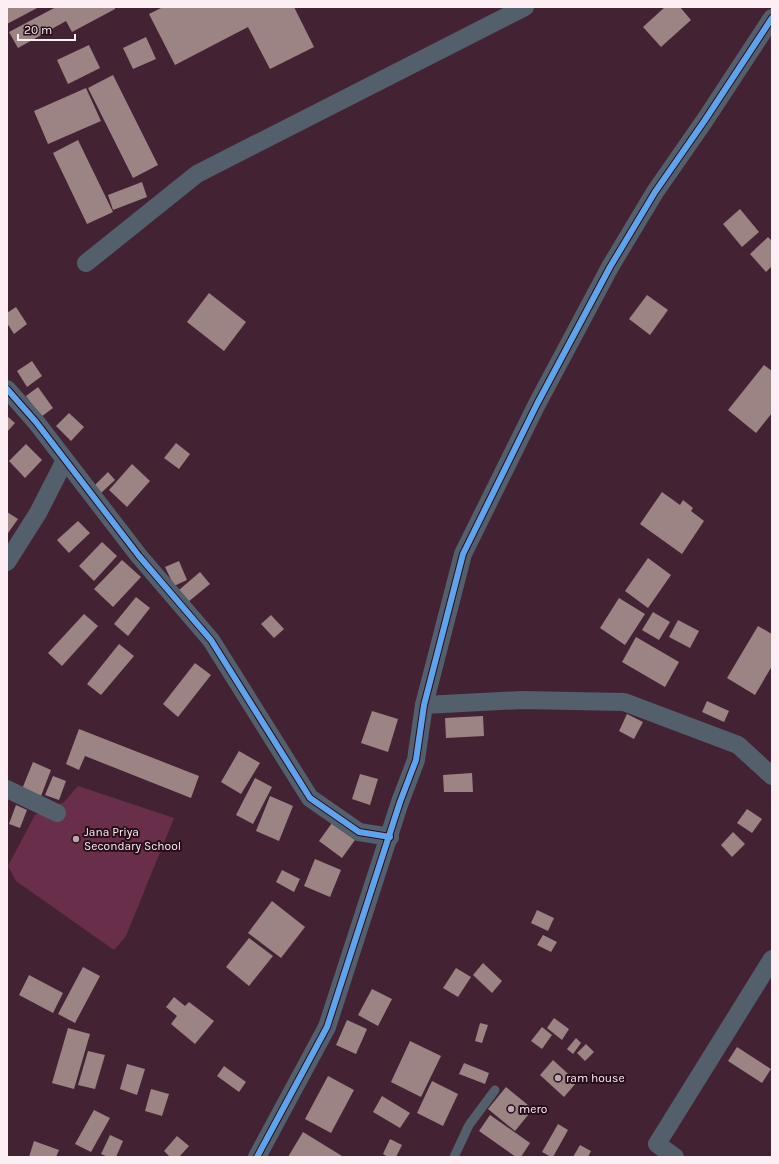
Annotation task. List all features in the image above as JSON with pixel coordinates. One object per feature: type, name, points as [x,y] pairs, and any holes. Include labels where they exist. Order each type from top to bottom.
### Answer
[{"type":"street","points":[[86,263],[198,174],[525,7]]},
{"type":"street","points":[[257,1157],[327,1028],[416,760],[424,705],[463,554],[537,404],[610,267],[655,192],[705,120],[772,18]]},
{"type":"street","points":[[7,389],[65,460],[139,556],[211,640],[310,798],[359,832],[390,836]]},
{"type":"street","points":[[7,562],[38,513],[65,460]]},
{"type":"street","points":[[424,705],[522,700],[624,702],[738,745],[772,776]]},
{"type":"street","points":[[7,789],[56,813]]},
{"type":"street","points":[[675,1157],[657,1144],[772,958]]},
{"type":"lane","points":[[454,1157],[469,1125],[495,1090]]},
{"type":"shaded area","points":[[78,786],[174,818],[126,936],[114,950],[16,881],[8,866],[35,815],[64,802]]},
{"type":"building","points":[[7,7],[39,7],[7,24]]},
{"type":"building","points":[[56,7],[115,7],[115,9],[72,32],[66,21],[18,48],[9,32]]},
{"type":"building","points":[[163,7],[294,7],[314,47],[270,69],[248,27],[175,65],[149,14]]},
{"type":"building","points":[[665,7],[680,7],[691,20],[661,47],[643,27]]},
{"type":"building","points":[[146,37],[156,59],[133,69],[123,48]]},
{"type":"building","points":[[89,45],[100,68],[68,84],[57,60]]},
{"type":"building","points":[[113,75],[158,165],[133,178],[88,88]]},
{"type":"building","points":[[86,88],[101,121],[48,144],[34,111]]},
{"type":"building","points":[[78,140],[113,212],[87,224],[53,153]]},
{"type":"building","points":[[142,182],[147,197],[113,210],[108,195]]},
{"type":"building","points":[[740,209],[759,232],[742,247],[723,224]]},
{"type":"building","points":[[768,237],[772,241],[772,266],[766,272],[750,254]]},
{"type":"building","points":[[209,293],[246,322],[224,351],[187,322]]},
{"type":"building","points":[[647,295],[668,310],[650,335],[629,319]]},
{"type":"building","points":[[16,307],[27,324],[14,334],[7,323],[7,313]]},
{"type":"building","points":[[32,361],[42,376],[27,387],[17,371]]},
{"type":"building","points":[[764,365],[772,371],[772,413],[756,433],[728,410]]},
{"type":"building","points":[[38,387],[53,408],[41,417],[26,396]]},
{"type":"building","points":[[69,413],[84,427],[71,441],[56,426]]},
{"type":"building","points":[[7,416],[15,423],[7,432]]},
{"type":"building","points":[[176,443],[190,454],[179,469],[164,458]]},
{"type":"building","points":[[26,444],[42,460],[25,478],[9,461]]},
{"type":"building","points":[[132,464],[150,481],[127,507],[109,490]]},
{"type":"building","points":[[108,472],[115,480],[101,493],[94,486]]},
{"type":"building","points":[[662,492],[680,505],[683,500],[693,508],[691,511],[704,521],[682,554],[640,524]]},
{"type":"building","points":[[7,512],[18,519],[8,533],[7,532]]},
{"type":"building","points":[[78,521],[90,533],[69,553],[57,540]]},
{"type":"building","points":[[102,542],[117,556],[94,581],[79,566]]},
{"type":"building","points":[[648,558],[671,575],[648,608],[625,591]]},
{"type":"building","points":[[122,560],[141,577],[113,607],[94,589]]},
{"type":"building","points":[[179,561],[187,580],[174,586],[165,567]]},
{"type":"building","points":[[200,572],[210,584],[188,602],[179,590]]},
{"type":"building","points":[[136,597],[150,608],[128,636],[114,624]]},
{"type":"building","points":[[619,598],[645,614],[625,645],[600,628]]},
{"type":"building","points":[[653,612],[670,622],[659,640],[642,630]]},
{"type":"building","points":[[84,614],[98,626],[62,666],[48,653]]},
{"type":"building","points":[[271,615],[284,629],[274,638],[261,624]]},
{"type":"building","points":[[678,620],[699,631],[690,648],[669,637]]},
{"type":"building","points":[[758,626],[772,634],[772,666],[755,695],[727,678]]},
{"type":"building","points":[[636,637],[679,662],[665,687],[622,662]]},
{"type":"building","points":[[119,644],[134,656],[101,695],[87,684]]},
{"type":"building","points":[[195,663],[211,675],[178,717],[163,704]]},
{"type":"building","points":[[707,701],[729,711],[724,722],[702,712]]},
{"type":"building","points":[[372,711],[398,719],[388,752],[361,743]]},
{"type":"building","points":[[627,714],[643,722],[634,739],[619,731]]},
{"type":"building","points":[[483,716],[484,736],[446,738],[445,718]]},
{"type":"building","points":[[79,729],[199,776],[191,798],[85,756],[79,770],[66,764]]},
{"type":"building","points":[[239,751],[260,763],[241,794],[221,782]]},
{"type":"building","points":[[33,762],[51,770],[41,796],[22,789]]},
{"type":"building","points":[[472,773],[473,792],[444,792],[443,775]]},
{"type":"building","points":[[360,774],[378,779],[370,805],[352,799]]},
{"type":"building","points":[[53,776],[66,781],[59,800],[45,795]]},
{"type":"building","points":[[255,778],[272,787],[253,824],[236,815]]},
{"type":"building","points":[[270,796],[293,806],[279,841],[256,831]]},
{"type":"building","points":[[16,805],[27,810],[20,828],[9,824]]},
{"type":"building","points":[[747,809],[762,819],[752,833],[737,823]]},
{"type":"building","points":[[332,823],[355,840],[342,858],[319,841]]},
{"type":"building","points":[[733,832],[745,844],[732,857],[721,845]]},
{"type":"building","points":[[315,859],[341,870],[330,897],[304,886]]},
{"type":"building","points":[[282,870],[300,879],[294,892],[276,882]]},
{"type":"building","points":[[272,901],[305,927],[281,958],[248,933]]},
{"type":"building","points":[[537,910],[554,918],[548,931],[531,923]]},
{"type":"building","points":[[543,935],[557,942],[551,952],[537,945]]},
{"type":"building","points":[[249,938],[273,956],[249,986],[226,967]]},
{"type":"building","points":[[483,963],[502,981],[492,993],[473,975]]},
{"type":"building","points":[[83,967],[100,976],[75,1023],[58,1014]]},
{"type":"building","points":[[456,968],[471,977],[458,997],[443,988]]},
{"type":"building","points":[[29,975],[63,993],[53,1013],[19,995]]},
{"type":"building","points":[[372,989],[392,999],[378,1026],[358,1015]]},
{"type":"building","points":[[174,997],[185,1006],[189,1002],[214,1021],[195,1044],[171,1024],[177,1016],[166,1007]]},
{"type":"building","points":[[554,1018],[569,1029],[562,1040],[547,1028]]},
{"type":"building","points":[[347,1020],[367,1029],[356,1054],[336,1045]]},
{"type":"building","points":[[480,1023],[488,1025],[482,1043],[475,1041]]},
{"type":"building","points":[[542,1027],[552,1035],[542,1049],[531,1041]]},
{"type":"building","points":[[68,1028],[90,1034],[74,1089],[52,1083]]},
{"type":"building","points":[[576,1038],[581,1043],[573,1054],[567,1049]]},
{"type":"building","points":[[410,1041],[441,1056],[421,1097],[391,1082]]},
{"type":"building","points":[[586,1044],[594,1052],[585,1061],[577,1053]]},
{"type":"building","points":[[737,1047],[771,1069],[762,1083],[728,1061]]},
{"type":"building","points":[[88,1051],[105,1055],[95,1089],[78,1085]]},
{"type":"building","name":"ram house","points":[[553,1060],[577,1082],[564,1097],[540,1075]]},
{"type":"building","points":[[464,1063],[489,1073],[485,1084],[459,1074]]},
{"type":"building","points":[[127,1064],[145,1069],[137,1095],[120,1089]]},
{"type":"building","points":[[224,1066],[246,1082],[239,1092],[217,1076]]},
{"type":"building","points":[[328,1076],[354,1090],[331,1133],[305,1119]]},
{"type":"building","points":[[432,1081],[458,1094],[443,1126],[417,1113]]},
{"type":"building","name":"mero","points":[[506,1087],[533,1109],[515,1131],[488,1109]]},
{"type":"building","points":[[151,1089],[169,1094],[162,1116],[145,1111]]},
{"type":"building","points":[[382,1096],[410,1113],[400,1128],[373,1112]]},
{"type":"building","points":[[94,1110],[110,1118],[91,1152],[75,1144]]},
{"type":"building","points":[[490,1115],[530,1143],[521,1157],[516,1157],[479,1131]]},
{"type":"building","points":[[558,1124],[568,1130],[553,1157],[551,1157],[542,1152]]},
{"type":"building","points":[[303,1132],[342,1156],[288,1157]]},
{"type":"building","points":[[110,1135],[123,1141],[116,1157],[108,1157],[101,1154]]},
{"type":"building","points":[[177,1136],[189,1146],[179,1157],[170,1157],[164,1151]]},
{"type":"building","points":[[390,1139],[402,1145],[396,1157],[388,1157],[383,1154]]},
{"type":"building","points":[[34,1141],[59,1150],[56,1157],[29,1157]]},
{"type":"building","points":[[580,1145],[591,1151],[588,1157],[573,1157]]},
{"type":"cycle path","points":[[257,1157],[327,1027],[400,802],[416,760],[424,705],[463,554],[537,404],[610,267],[655,192],[705,120],[772,18]]},
{"type":"cycle path","points":[[7,389],[36,422],[139,556],[211,640],[310,798],[359,832],[390,837]]},
{"type":"place","name":"Jana Priya Secondary School","points":[[76,839]]},
{"type":"place","name":"ram house","points":[[558,1078]]},
{"type":"place","name":"mero","points":[[511,1109]]}]
